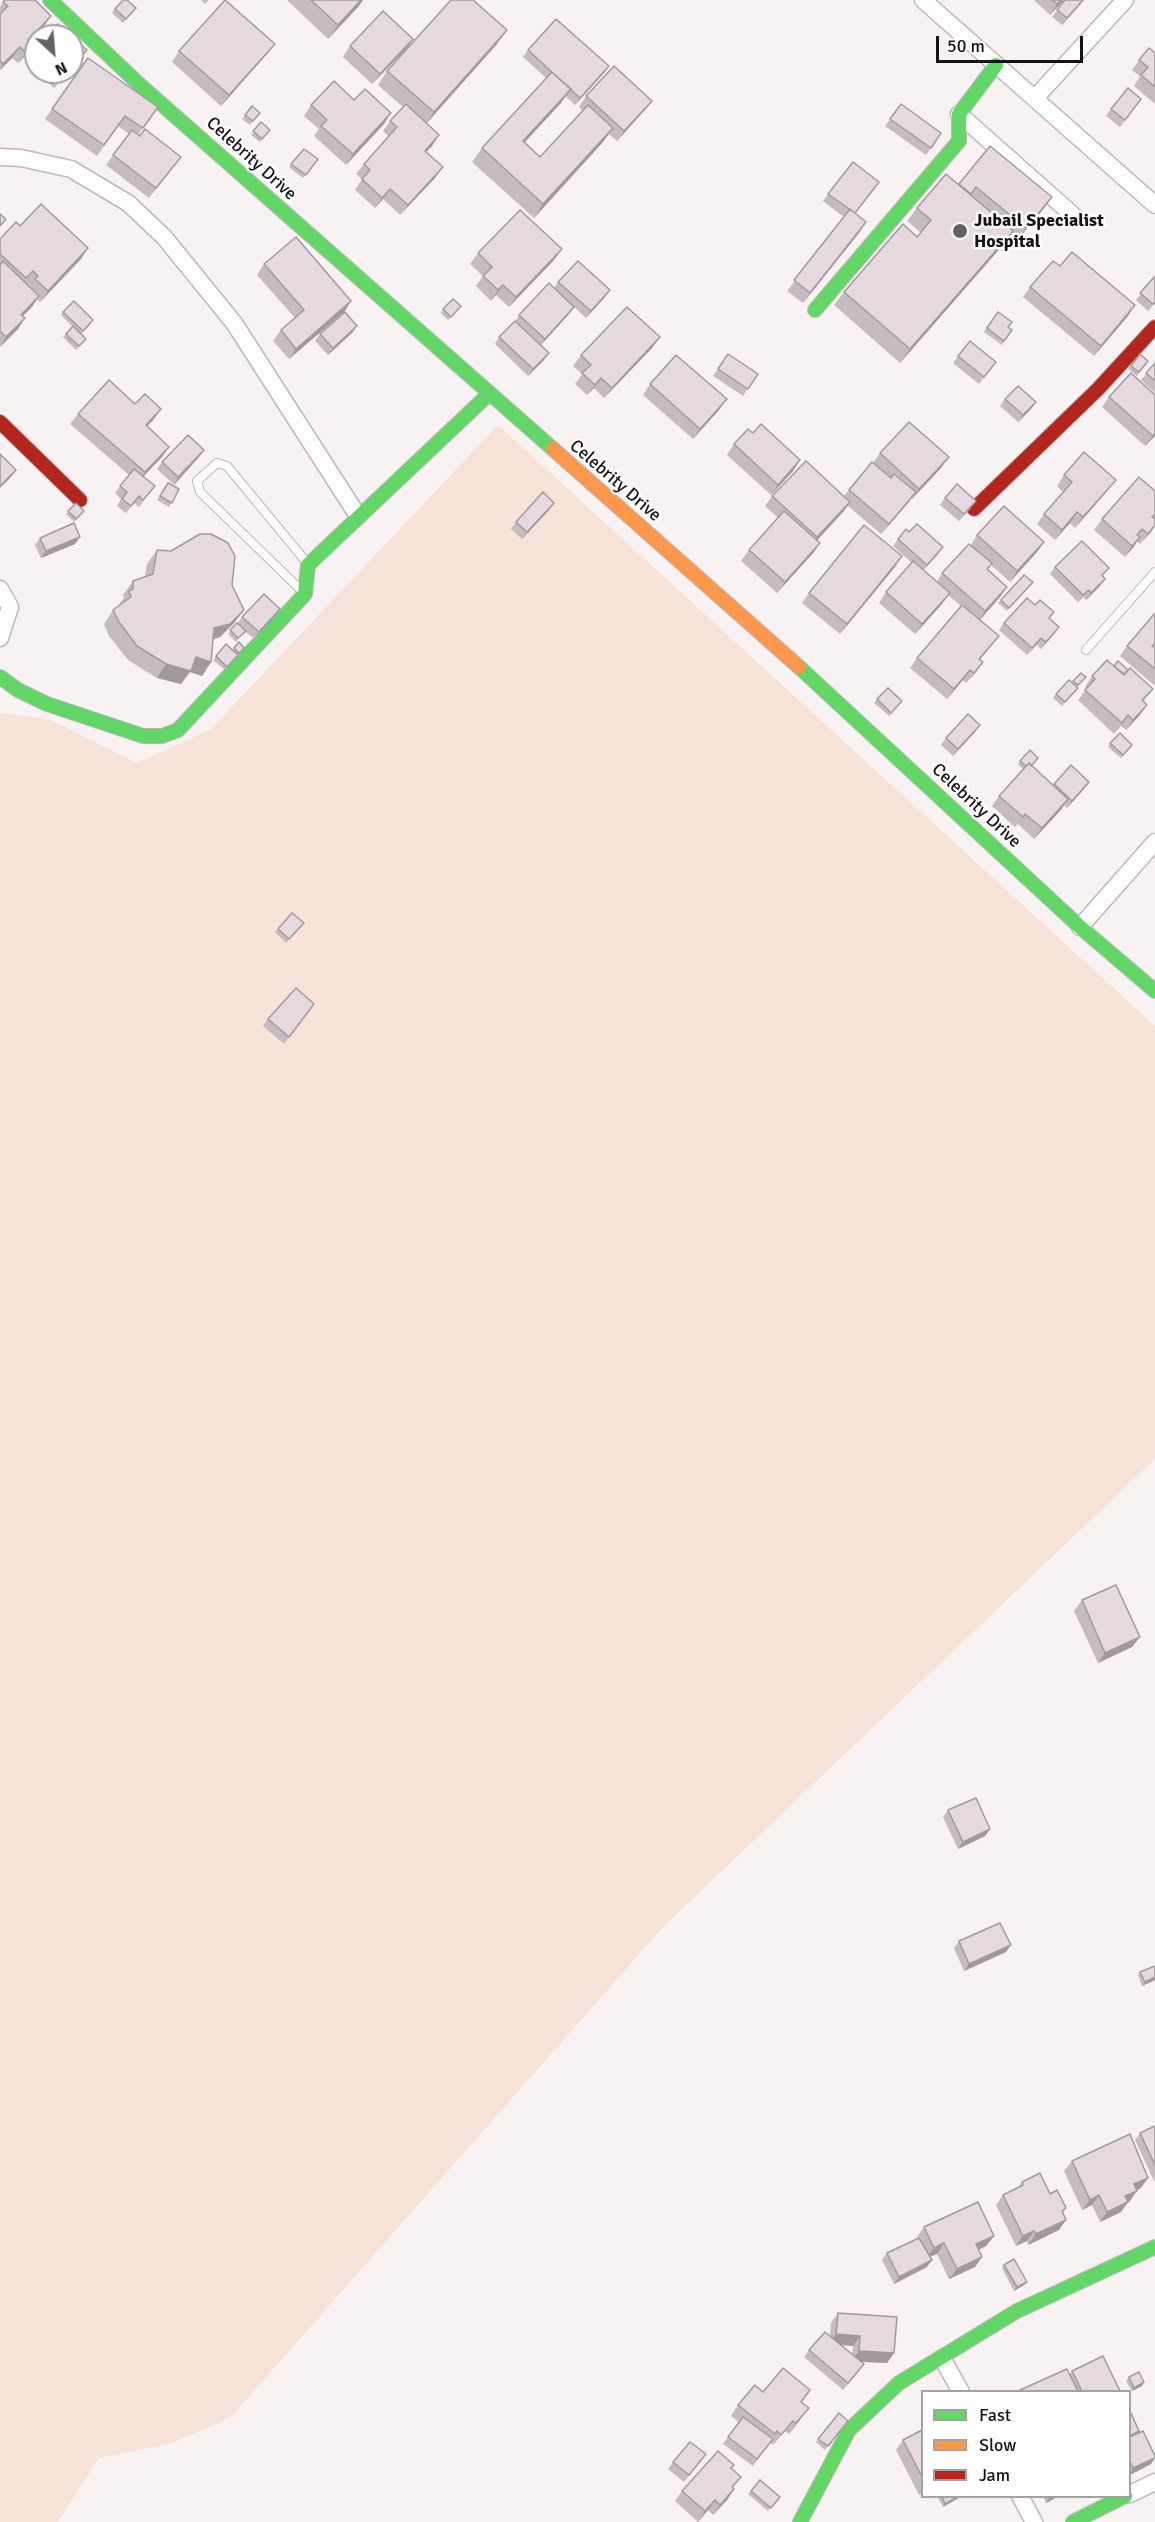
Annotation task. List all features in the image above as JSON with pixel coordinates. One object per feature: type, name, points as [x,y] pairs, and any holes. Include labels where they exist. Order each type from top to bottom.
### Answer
[{"type":"street","name":"Celebrity Drive","points":[[50,0],[150,93],[794,662],[1080,927],[1155,991]]},
{"type":"street","points":[[922,0],[1155,205]]},
{"type":"street","points":[[1035,98],[1125,0]]},
{"type":"street","points":[[815,310],[959,141],[959,114],[996,65]]},
{"type":"street","points":[[959,114],[1074,216]]},
{"type":"street","points":[[0,157],[21,158],[71,169],[128,203],[164,237],[234,323],[358,516]]},
{"type":"street","points":[[974,509],[1098,389],[1155,327]]},
{"type":"street","points":[[0,677],[18,690],[47,704],[142,736],[162,736],[178,730],[305,594],[308,564],[489,394]]},
{"type":"street","points":[[0,422],[80,500]]},
{"type":"street","points":[[0,590],[10,607],[0,638]]},
{"type":"street","points":[[1080,927],[1154,845]]},
{"type":"street","points":[[800,2522],[849,2430],[899,2383],[1017,2311],[1155,2247]]},
{"type":"street","points":[[942,2358],[960,2390]]},
{"type":"street","points":[[1131,2493],[1155,2481]]},
{"type":"street","points":[[1021,2498],[1034,2522]]},
{"type":"street","points":[[1073,2522],[1121,2498]]},
{"type":"lane","points":[[305,594],[200,492],[197,481],[217,463],[227,466],[308,564]]},
{"type":"lane","points":[[1086,650],[1154,577]]},
{"type":"shaded area","points":[[498,425],[1155,1026],[1155,1459],[663,1927],[230,2418],[170,2444],[99,2458],[58,2522],[0,2522],[0,713],[48,719],[137,763],[211,729]]},
{"type":"building","points":[[5,0],[35,0],[51,16],[43,24],[24,24],[24,51],[20,47],[3,64],[0,61],[0,14],[8,6],[3,2]]},
{"type":"building","points":[[123,0],[127,0],[136,8],[126,19],[115,9]]},
{"type":"building","points":[[225,0],[275,44],[229,95],[179,51]]},
{"type":"building","points":[[311,0],[361,0],[338,25]]},
{"type":"building","points":[[451,0],[473,0],[507,30],[434,112],[387,71]]},
{"type":"building","points":[[1065,0],[1083,0],[1067,18],[1057,10]]},
{"type":"building","points":[[383,11],[413,39],[380,74],[350,46]]},
{"type":"building","points":[[556,19],[609,66],[580,98],[528,50]]},
{"type":"building","points":[[1149,48],[1155,53],[1155,87],[1141,75],[1148,67],[1139,60]]},
{"type":"building","points":[[88,58],[158,107],[143,128],[125,116],[104,145],[52,109],[70,84],[84,84],[84,64]]},
{"type":"building","points":[[614,66],[652,101],[624,131],[586,96]]},
{"type":"building","points":[[552,72],[571,89],[523,141],[540,157],[588,105],[613,128],[543,204],[482,148]]},
{"type":"building","points":[[334,81],[354,100],[365,89],[391,113],[353,154],[321,126],[327,120],[311,105]]},
{"type":"building","points":[[1128,88],[1141,99],[1125,120],[1111,109]]},
{"type":"building","points":[[406,104],[439,135],[425,151],[443,167],[408,205],[390,189],[382,198],[362,179],[370,170],[364,164],[397,127],[390,121]]},
{"type":"building","points":[[901,104],[941,133],[931,148],[890,119]]},
{"type":"building","points":[[252,106],[260,113],[253,121],[245,115]]},
{"type":"building","points":[[261,122],[270,130],[262,139],[253,131]]},
{"type":"building","points":[[145,129],[181,157],[156,188],[113,155],[132,130],[140,136]]},
{"type":"building","points":[[990,146],[1052,197],[1026,228],[976,187],[971,194],[959,184]]},
{"type":"building","points":[[304,149],[318,159],[306,175],[291,164]]},
{"type":"building","points":[[853,162],[879,182],[855,213],[828,194]]},
{"type":"building","points":[[946,174],[1013,231],[910,349],[844,292],[903,224],[917,237],[931,220],[917,208]]},
{"type":"building","points":[[41,204],[88,248],[48,291],[35,279],[38,276],[33,271],[26,278],[0,254],[0,239],[16,222],[20,226]]},
{"type":"building","points":[[850,209],[866,222],[810,293],[794,280]]},
{"type":"building","points":[[520,210],[562,249],[516,297],[503,285],[498,290],[483,276],[492,267],[478,253]]},
{"type":"building","points":[[0,214],[6,219],[0,226]]},
{"type":"building","points":[[296,237],[351,301],[296,349],[281,330],[304,310],[264,264]]},
{"type":"building","points":[[1072,252],[1135,305],[1101,346],[1030,287],[1053,261],[1060,266]]},
{"type":"building","points":[[3,261],[39,296],[21,315],[25,318],[6,337],[0,331],[0,265]]},
{"type":"building","points":[[578,261],[610,290],[591,311],[558,282]]},
{"type":"building","points":[[1155,276],[1155,302],[1153,304],[1140,293]]},
{"type":"building","points":[[549,283],[574,307],[545,339],[519,315]]},
{"type":"building","points":[[453,299],[461,306],[451,317],[443,309]]},
{"type":"building","points":[[74,301],[93,320],[83,331],[63,312]]},
{"type":"building","points":[[627,307],[660,337],[612,388],[601,378],[595,385],[582,373],[591,365],[581,355]]},
{"type":"building","points":[[345,312],[357,326],[333,348],[320,334]]},
{"type":"building","points":[[998,312],[1012,322],[1008,327],[1012,330],[1004,341],[987,328]]},
{"type":"building","points":[[515,321],[549,353],[533,369],[499,337]]},
{"type":"building","points":[[73,326],[86,339],[79,346],[66,334]]},
{"type":"building","points":[[970,341],[996,362],[984,377],[958,356]]},
{"type":"building","points":[[728,354],[758,374],[748,389],[718,369]]},
{"type":"building","points":[[1140,354],[1148,361],[1139,372],[1131,366]]},
{"type":"building","points":[[676,355],[727,399],[700,429],[650,384]]},
{"type":"building","points":[[1155,363],[1155,381],[1146,373]]},
{"type":"building","points":[[1131,373],[1155,395],[1155,433],[1153,436],[1109,397]]},
{"type":"building","points":[[109,380],[135,404],[145,394],[161,409],[146,425],[169,447],[145,472],[78,414]]},
{"type":"building","points":[[1018,386],[1036,402],[1023,415],[1005,399]]},
{"type":"building","points":[[909,422],[949,457],[919,489],[880,453]]},
{"type":"building","points":[[761,424],[800,460],[778,485],[734,444],[748,429],[753,433]]},
{"type":"building","points":[[188,435],[204,450],[178,477],[162,462]]},
{"type":"building","points":[[1084,452],[1116,480],[1083,517],[1077,512],[1062,530],[1044,514],[1072,482],[1064,475]]},
{"type":"building","points":[[0,454],[16,470],[0,486]]},
{"type":"building","points":[[806,461],[850,502],[817,537],[772,496]]},
{"type":"building","points":[[872,462],[891,478],[894,474],[916,492],[889,524],[849,490]]},
{"type":"building","points":[[134,469],[155,486],[143,500],[139,496],[131,506],[122,499],[127,492],[120,486]]},
{"type":"building","points":[[1139,477],[1155,491],[1155,514],[1152,517],[1155,519],[1155,525],[1148,534],[1142,529],[1137,535],[1140,537],[1132,546],[1102,519]]},
{"type":"building","points":[[168,483],[179,489],[172,503],[160,496]]},
{"type":"building","points":[[957,484],[976,501],[964,514],[945,498]]},
{"type":"building","points":[[543,492],[554,503],[527,532],[516,522]]},
{"type":"building","points":[[76,503],[84,511],[76,519],[68,511]]},
{"type":"building","points":[[1004,506],[1044,542],[1017,571],[977,535]]},
{"type":"building","points":[[784,511],[820,543],[785,582],[749,550]]},
{"type":"building","points":[[74,523],[80,537],[46,551],[40,538]]},
{"type":"building","points":[[917,524],[943,547],[927,565],[898,539],[906,529],[909,532]]},
{"type":"building","points":[[864,525],[902,556],[847,624],[809,593]]},
{"type":"building","points":[[200,534],[211,534],[228,543],[235,556],[232,585],[244,610],[230,624],[214,628],[211,662],[196,657],[191,671],[166,664],[137,646],[113,610],[131,597],[129,591],[133,589],[133,581],[153,574],[157,550],[171,551]]},
{"type":"building","points":[[1082,541],[1109,568],[1102,575],[1105,579],[1091,593],[1089,590],[1083,595],[1055,567]]},
{"type":"building","points":[[969,544],[992,563],[987,569],[1007,587],[985,611],[942,573]]},
{"type":"building","points":[[913,561],[950,593],[922,624],[886,592]]},
{"type":"building","points":[[1024,575],[1033,582],[1009,608],[1001,600]]},
{"type":"building","points":[[264,594],[280,609],[259,632],[242,617]]},
{"type":"building","points":[[1027,598],[1035,605],[1040,600],[1054,612],[1049,618],[1059,627],[1046,642],[1041,638],[1032,648],[1004,623]]},
{"type":"building","points":[[962,605],[999,636],[979,659],[983,662],[974,673],[970,670],[954,689],[917,658]]},
{"type":"building","points":[[1155,613],[1155,643],[1152,646],[1155,648],[1155,669],[1127,646]]},
{"type":"building","points":[[237,623],[246,631],[238,638],[230,630]]},
{"type":"building","points":[[239,642],[244,648],[239,653],[234,648]]},
{"type":"building","points":[[226,644],[238,655],[227,667],[216,656]]},
{"type":"building","points":[[1107,660],[1124,675],[1130,668],[1153,689],[1142,700],[1147,705],[1133,720],[1128,715],[1122,723],[1085,690],[1095,679],[1092,676]]},
{"type":"building","points":[[1118,661],[1128,670],[1124,674],[1114,666]]},
{"type":"building","points":[[1081,673],[1086,677],[1078,685],[1073,681]]},
{"type":"building","points":[[1069,680],[1078,688],[1065,702],[1056,694]]},
{"type":"building","points":[[888,688],[902,701],[891,713],[877,699]]},
{"type":"building","points":[[968,714],[980,725],[958,749],[946,738]]},
{"type":"building","points":[[1120,733],[1132,745],[1123,755],[1110,743]]},
{"type":"building","points":[[1030,750],[1038,758],[1031,766],[1029,763],[1026,766],[1020,761]]},
{"type":"building","points":[[1029,763],[1068,799],[1042,828],[1025,814],[1023,817],[999,796]]},
{"type":"building","points":[[1071,765],[1089,782],[1072,801],[1054,784]]},
{"type":"building","points":[[292,913],[304,923],[289,939],[278,929]]},
{"type":"building","points":[[296,988],[314,1004],[289,1037],[268,1019]]},
{"type":"building","points":[[1116,1585],[1140,1637],[1105,1653],[1082,1600]]},
{"type":"building","points":[[976,1798],[990,1829],[963,1842],[948,1810]]},
{"type":"building","points":[[1000,1923],[1011,1945],[969,1964],[959,1941]]},
{"type":"building","points":[[1155,1966],[1155,1977],[1145,1982],[1140,1972]]},
{"type":"building","points":[[1155,2126],[1155,2165],[1140,2133]]},
{"type":"building","points":[[1130,2134],[1148,2178],[1134,2184],[1137,2191],[1125,2196],[1128,2202],[1107,2212],[1099,2195],[1090,2200],[1072,2161]]},
{"type":"building","points":[[1040,2173],[1050,2194],[1057,2190],[1066,2208],[1062,2211],[1066,2220],[1036,2234],[1034,2231],[1023,2236],[1003,2195]]},
{"type":"building","points":[[978,2202],[994,2236],[976,2244],[982,2257],[957,2269],[944,2243],[934,2248],[924,2227]]},
{"type":"building","points":[[919,2238],[932,2260],[899,2277],[887,2253]]},
{"type":"building","points":[[1014,2259],[1027,2282],[1017,2287],[1004,2265]]},
{"type":"building","points":[[838,2313],[897,2317],[894,2353],[859,2351],[860,2336],[836,2334]]},
{"type":"building","points":[[825,2332],[864,2364],[848,2383],[809,2350]]},
{"type":"building","points":[[1103,2356],[1120,2390],[1082,2390],[1072,2371]]},
{"type":"building","points":[[783,2368],[810,2390],[801,2402],[809,2408],[781,2435],[777,2431],[775,2434],[738,2405],[755,2385],[763,2392]]},
{"type":"building","points":[[1067,2369],[1078,2390],[1020,2390]]},
{"type":"building","points":[[1139,2372],[1144,2382],[1134,2388],[1129,2377]]},
{"type":"building","points":[[839,2413],[848,2421],[828,2446],[818,2439]]},
{"type":"building","points":[[1131,2413],[1139,2431],[1131,2435]]},
{"type":"building","points":[[743,2417],[773,2439],[757,2459],[728,2437]]},
{"type":"building","points":[[921,2431],[921,2475],[903,2440]]},
{"type":"building","points":[[1143,2431],[1155,2458],[1133,2468],[1131,2437]]},
{"type":"building","points":[[690,2442],[706,2454],[689,2475],[673,2462]]},
{"type":"building","points":[[718,2451],[734,2465],[731,2468],[741,2477],[720,2505],[715,2500],[705,2511],[682,2491]]},
{"type":"building","points":[[760,2480],[780,2497],[771,2508],[751,2491]]},
{"type":"building","points":[[943,2498],[956,2498],[945,2504]]},
{"type":"traffic: fast","points":[[50,0],[141,86],[553,449]]},
{"type":"traffic: fast","points":[[815,310],[959,141],[959,114],[996,65]]},
{"type":"traffic: fast","points":[[0,677],[18,690],[47,704],[143,736],[162,736],[178,730],[305,594],[308,565],[489,394]]},
{"type":"traffic: fast","points":[[799,667],[1080,927],[1155,991]]},
{"type":"traffic: fast","points":[[800,2522],[849,2430],[899,2383],[1017,2311],[1155,2247]]},
{"type":"traffic: fast","points":[[1073,2522],[1121,2498]]},
{"type":"traffic: slow","points":[[553,449],[799,667]]},
{"type":"traffic: jam","points":[[974,509],[1098,389],[1155,327]]},
{"type":"traffic: jam","points":[[0,422],[80,500]]},
{"type":"place","name":"Jubail Specialist Hospital","points":[[960,231]]}]
